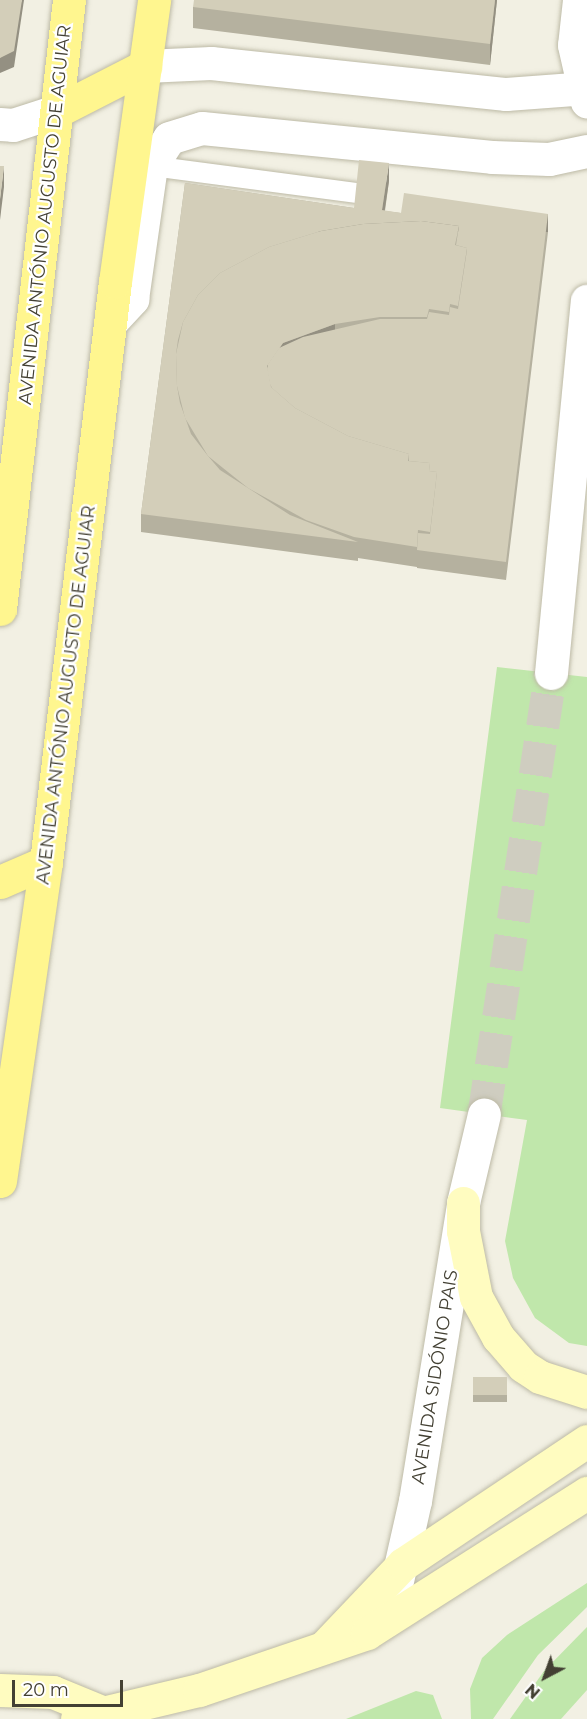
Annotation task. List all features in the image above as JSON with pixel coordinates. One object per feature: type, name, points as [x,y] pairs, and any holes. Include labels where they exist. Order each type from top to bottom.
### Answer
[{"type":"main road","name":"AVENIDA ANTÓNIO AUGUSTO DE AGUIAR","points":[[0,609],[59,110],[69,0]]},
{"type":"main road","name":"AVENIDA ANTÓNIO AUGUSTO DE AGUIAR","points":[[0,1181],[46,862],[110,323],[154,0]]},
{"type":"main road","points":[[59,110],[145,66]]},
{"type":"main road","points":[[0,882],[46,862]]},
{"type":"main road","points":[[463,1203],[468,1264],[476,1297],[498,1337],[523,1366],[540,1377],[587,1392]]},
{"type":"main road","points":[[323,1648],[403,1564],[587,1441]]},
{"type":"main road","points":[[0,1690],[53,1692],[88,1715],[199,1690],[367,1633],[467,1573],[587,1493]]},
{"type":"street","points":[[145,66],[211,63],[506,94],[586,93],[574,45],[579,0]]},
{"type":"street","points":[[0,124],[13,126],[59,110]]},
{"type":"street","points":[[110,323],[132,299],[151,166],[170,138],[202,128],[492,157],[549,159],[587,151]]},
{"type":"street","points":[[551,673],[587,301]]},
{"type":"street","name":"AVENIDA SIDÓNIO PAIS","points":[[367,1633],[390,1597],[403,1564],[463,1203],[484,1114]]},
{"type":"lane","points":[[151,166],[357,193]]},
{"type":"green space","points":[[497,667],[587,677],[587,1346],[569,1343],[535,1318],[513,1278],[505,1241],[527,1120],[440,1108]]},
{"type":"green space","points":[[587,1583],[587,1607],[538,1655],[493,1719],[471,1719],[470,1689],[482,1658],[507,1635]]},
{"type":"green space","points":[[587,1627],[587,1690],[561,1719],[510,1719],[544,1671]]},
{"type":"green space","points":[[416,1691],[433,1695],[442,1719],[346,1719]]},
{"type":"building","points":[[0,0],[22,0],[14,51],[0,58]]},
{"type":"building","points":[[194,0],[495,0],[490,44],[193,7]]},
{"type":"building","points":[[359,160],[389,163],[382,210],[401,213],[404,193],[548,214],[506,562],[417,550],[418,533],[430,534],[437,472],[429,471],[430,463],[409,461],[409,454],[348,436],[295,408],[270,384],[268,364],[279,348],[303,337],[380,319],[427,319],[429,312],[449,315],[450,307],[458,309],[467,250],[467,248],[456,245],[459,226],[421,221],[363,224],[321,231],[269,247],[220,273],[198,295],[183,322],[178,340],[177,386],[180,403],[191,434],[220,470],[290,515],[358,542],[141,514],[185,183],[354,208]]},
{"type":"building","points":[[0,166],[4,166],[0,199]]},
{"type":"building","points":[[421,221],[459,226],[455,245],[467,248],[458,306],[450,304],[449,312],[429,309],[427,317],[380,317],[335,324],[283,343],[267,366],[271,387],[295,408],[348,436],[409,454],[408,461],[430,463],[429,471],[437,472],[430,532],[418,530],[417,547],[354,537],[306,520],[248,488],[208,456],[185,418],[177,386],[176,354],[183,322],[198,295],[220,273],[269,247],[321,231],[363,224]]},
{"type":"building","points":[[473,1377],[507,1377],[507,1395],[473,1395]]},
{"type":"tunnel","points":[[484,1114],[551,673]]}]
